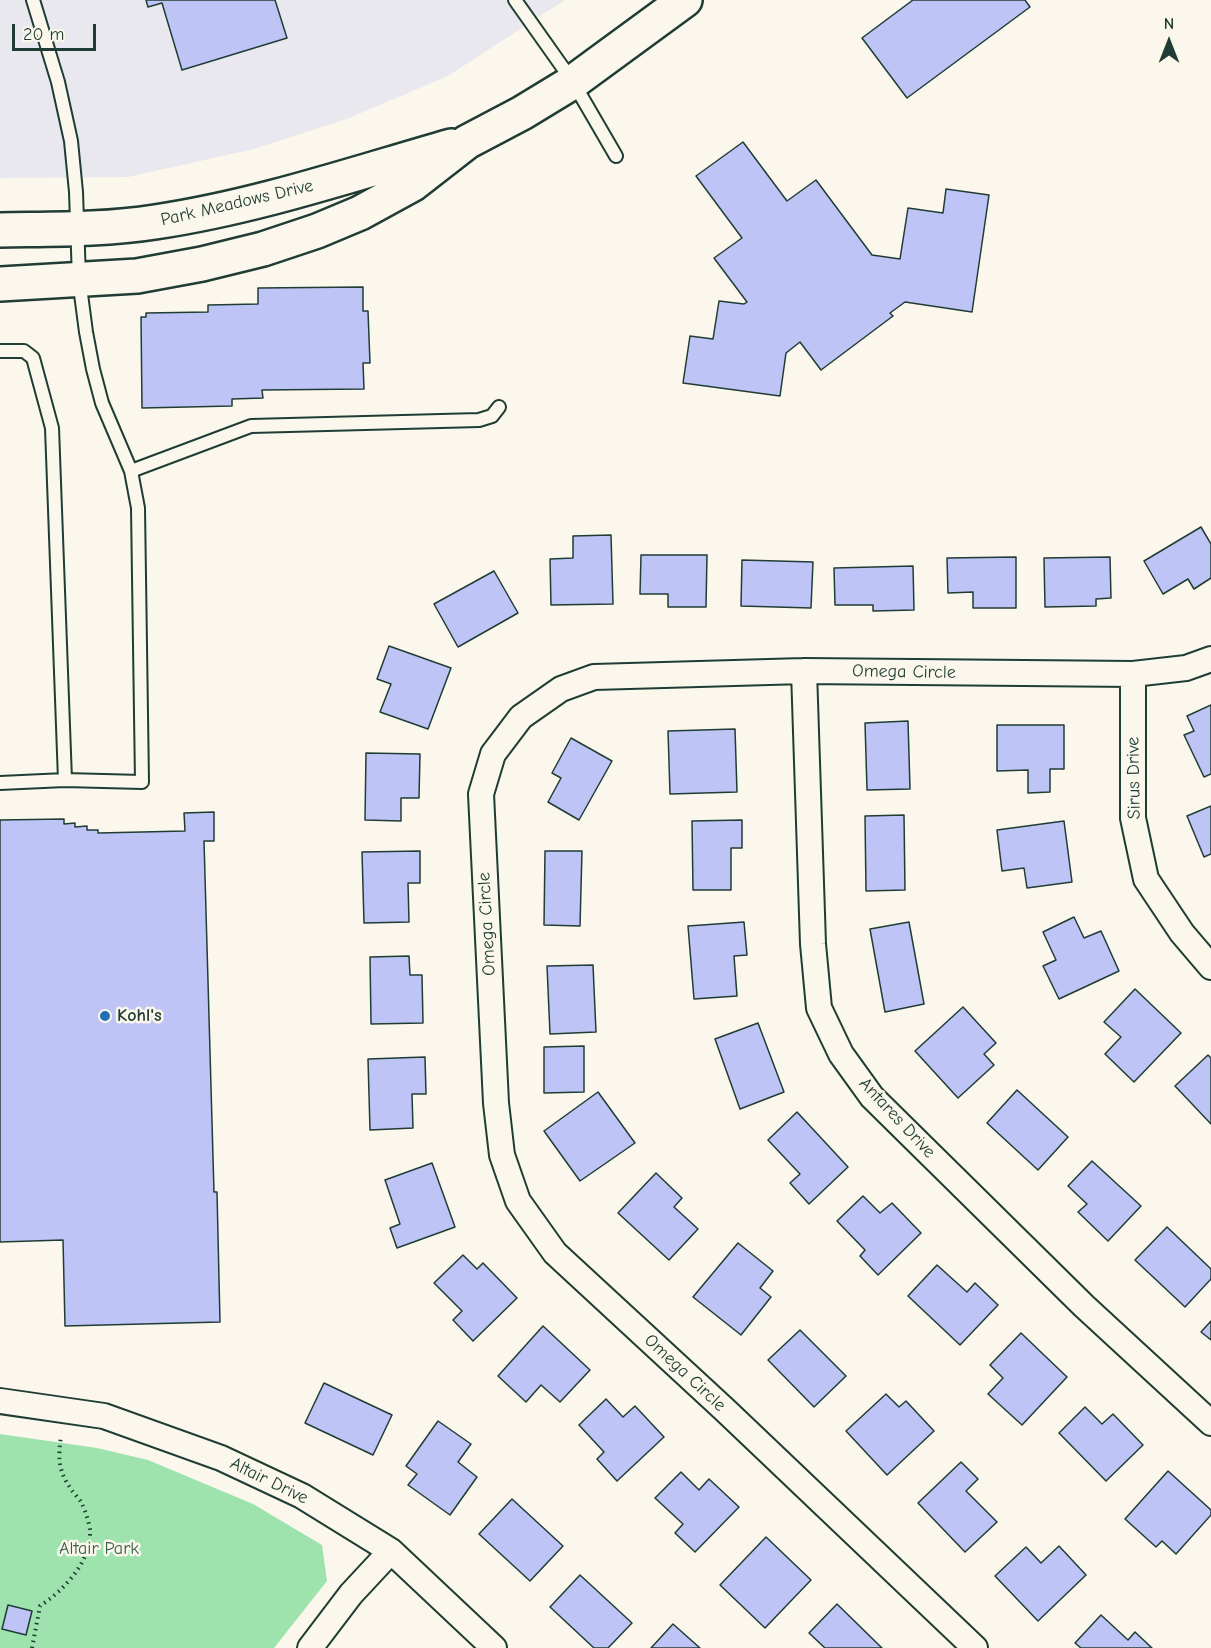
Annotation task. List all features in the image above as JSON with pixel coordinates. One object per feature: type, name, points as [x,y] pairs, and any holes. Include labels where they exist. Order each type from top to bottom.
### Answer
[{"type":"main road","name":"Park Meadows Drive","points":[[0,284],[137,276],[202,264],[263,249],[317,231],[360,213],[413,184],[467,142],[522,113],[573,82],[685,0]]},
{"type":"main road","name":"Park Meadows Drive","points":[[0,230],[77,228],[153,222],[226,209],[467,142]]},
{"type":"street","name":"Omega Circle","points":[[975,1648],[725,1410],[555,1253],[518,1201],[502,1155],[496,1103],[481,794],[493,754],[520,717],[561,689],[594,677],[804,671],[1133,675],[1186,668],[1211,659]]},
{"type":"street","name":"Antares Drive","points":[[804,671],[813,944],[819,1008],[841,1054],[872,1097],[1084,1306],[1211,1423]]},
{"type":"street","name":"Sirus Drive","points":[[1133,675],[1133,818],[1146,879],[1182,933],[1211,967]]},
{"type":"street","name":"Altair Drive","points":[[0,1401],[105,1416],[221,1458],[302,1496],[392,1551],[494,1648]]},
{"type":"street","points":[[310,1648],[351,1594],[392,1551]]},
{"type":"lane","points":[[0,783],[65,780],[142,782],[138,508],[131,471],[102,403],[93,369],[79,279],[72,141],[58,82],[33,0]]},
{"type":"lane","points":[[515,0],[573,82],[616,156]]},
{"type":"lane","points":[[0,351],[24,351],[33,358],[52,428],[65,780]]},
{"type":"lane","points":[[131,471],[251,426],[479,420],[492,416],[499,407]]},
{"type":"path","points":[[32,1648],[40,1606],[73,1578],[87,1549],[90,1530],[82,1503],[63,1477],[58,1462],[65,1411]]},
{"type":"shaded area","points":[[0,0],[565,0],[448,76],[347,119],[254,149],[128,177],[0,178]]},
{"type":"green space","name":"Altair Park","points":[[0,1434],[97,1448],[148,1460],[253,1504],[322,1545],[327,1581],[274,1648],[0,1648]]},
{"type":"building","points":[[146,0],[275,0],[287,38],[182,70],[162,3],[148,7]]},
{"type":"building","points":[[913,0],[1025,0],[1030,7],[907,98],[862,38]]},
{"type":"building","points":[[743,142],[787,201],[816,180],[872,255],[900,259],[908,208],[943,213],[946,189],[989,195],[972,312],[905,302],[890,313],[893,316],[821,370],[800,342],[786,353],[780,396],[683,383],[690,336],[713,339],[719,301],[744,304],[747,302],[714,258],[742,238],[696,176]]},
{"type":"building","points":[[363,287],[363,311],[368,311],[370,363],[363,363],[364,389],[262,390],[263,398],[232,399],[232,406],[142,408],[141,317],[146,317],[146,313],[208,312],[208,305],[258,304],[258,288]]},
{"type":"building","points":[[1201,527],[1211,544],[1211,578],[1194,589],[1188,579],[1163,594],[1144,561]]},
{"type":"building","points":[[611,535],[613,604],[551,605],[550,559],[573,558],[573,536]]},
{"type":"building","points":[[641,555],[707,555],[706,607],[668,607],[668,594],[640,594]]},
{"type":"building","points":[[1016,557],[1016,608],[973,608],[973,592],[948,593],[947,558]]},
{"type":"building","points":[[1110,557],[1111,598],[1096,599],[1096,606],[1045,607],[1044,558]]},
{"type":"building","points":[[742,560],[813,562],[811,608],[741,606]]},
{"type":"building","points":[[913,566],[914,610],[873,611],[873,605],[835,605],[834,568]]},
{"type":"building","points":[[494,571],[518,613],[458,647],[434,604]]},
{"type":"building","points":[[389,646],[451,668],[428,729],[380,712],[391,684],[377,679]]},
{"type":"building","points":[[1211,705],[1211,774],[1204,777],[1184,735],[1194,731],[1187,716]]},
{"type":"building","points":[[908,721],[910,789],[867,790],[865,723]]},
{"type":"building","points":[[997,725],[1064,725],[1064,769],[1050,769],[1050,792],[1028,793],[1028,770],[997,771]]},
{"type":"building","points":[[735,729],[737,792],[670,794],[668,731]]},
{"type":"building","points":[[571,738],[612,761],[579,820],[548,802],[561,778],[552,773]]},
{"type":"building","points":[[366,753],[420,754],[419,798],[401,798],[401,821],[365,820]]},
{"type":"building","points":[[1211,806],[1211,854],[1204,857],[1187,816]]},
{"type":"building","name":"Kohl's","points":[[214,812],[214,841],[204,841],[220,1322],[65,1326],[63,1240],[0,1242],[0,820],[64,819],[64,824],[75,823],[75,827],[87,826],[87,830],[98,830],[98,833],[185,831],[184,813]]},
{"type":"building","points":[[904,815],[905,890],[866,891],[865,816]]},
{"type":"building","points":[[742,820],[742,848],[731,848],[731,890],[693,890],[692,821]]},
{"type":"building","points":[[1064,821],[1072,882],[1027,888],[1024,868],[1002,871],[997,830]]},
{"type":"building","points":[[420,851],[420,883],[408,883],[409,922],[364,923],[362,852]]},
{"type":"building","points":[[545,851],[582,851],[580,926],[544,925]]},
{"type":"building","points":[[1074,917],[1084,938],[1101,931],[1119,971],[1059,999],[1043,966],[1056,960],[1043,932]]},
{"type":"building","points":[[744,922],[747,955],[734,956],[737,996],[694,999],[688,926]]},
{"type":"building","points":[[909,922],[924,1004],[885,1012],[870,929]]},
{"type":"building","points":[[409,956],[410,975],[422,975],[423,1023],[371,1024],[370,957]]},
{"type":"building","points":[[593,965],[596,1032],[550,1034],[547,966]]},
{"type":"building","points":[[1135,989],[1181,1033],[1134,1082],[1105,1054],[1121,1037],[1104,1022]]},
{"type":"building","points":[[963,1007],[996,1043],[984,1054],[994,1065],[958,1098],[915,1051]]},
{"type":"building","points":[[758,1023],[784,1092],[740,1109],[715,1039]]},
{"type":"building","points":[[584,1046],[584,1092],[544,1093],[544,1047]]},
{"type":"building","points":[[1208,1055],[1211,1058],[1211,1124],[1175,1086]]},
{"type":"building","points":[[425,1057],[426,1094],[412,1094],[413,1128],[370,1130],[368,1059]]},
{"type":"building","points":[[1017,1090],[1068,1137],[1038,1170],[987,1123]]},
{"type":"building","points":[[598,1092],[635,1143],[580,1181],[544,1131]]},
{"type":"building","points":[[797,1112],[848,1167],[809,1204],[790,1183],[800,1174],[768,1140]]},
{"type":"building","points":[[1092,1161],[1141,1206],[1108,1241],[1078,1212],[1087,1204],[1068,1186]]},
{"type":"building","points":[[432,1163],[455,1227],[397,1248],[390,1228],[400,1224],[385,1180]]},
{"type":"building","points":[[656,1173],[682,1198],[674,1207],[698,1229],[669,1260],[618,1213]]},
{"type":"building","points":[[863,1196],[880,1213],[892,1203],[921,1233],[878,1275],[860,1256],[865,1250],[837,1221]]},
{"type":"building","points":[[1167,1227],[1211,1269],[1211,1279],[1185,1307],[1135,1260]]},
{"type":"building","points":[[738,1243],[773,1271],[760,1288],[771,1297],[741,1335],[693,1297]]},
{"type":"building","points":[[463,1255],[477,1269],[483,1263],[517,1298],[473,1341],[453,1320],[462,1311],[434,1283]]},
{"type":"building","points":[[937,1265],[967,1292],[975,1283],[998,1305],[960,1345],[908,1296]]},
{"type":"building","points":[[1211,1321],[1211,1340],[1201,1332]]},
{"type":"building","points":[[543,1326],[590,1370],[560,1402],[541,1385],[526,1402],[498,1376]]},
{"type":"building","points":[[800,1330],[846,1376],[814,1407],[768,1360]]},
{"type":"building","points":[[1021,1333],[1067,1377],[1022,1425],[988,1394],[1003,1378],[990,1365]]},
{"type":"building","points":[[324,1383],[392,1415],[373,1455],[305,1423]]},
{"type":"building","points":[[886,1394],[899,1407],[906,1401],[934,1431],[887,1475],[846,1431]]},
{"type":"building","points":[[606,1399],[623,1417],[635,1406],[664,1437],[617,1481],[597,1459],[604,1452],[579,1425]]},
{"type":"building","points":[[1085,1407],[1102,1424],[1113,1414],[1143,1445],[1106,1481],[1059,1433]]},
{"type":"building","points":[[438,1421],[471,1444],[458,1462],[477,1477],[450,1515],[408,1485],[417,1474],[406,1466]]},
{"type":"building","points":[[961,1462],[978,1479],[966,1491],[997,1522],[965,1552],[918,1503]]},
{"type":"building","points":[[1168,1471],[1211,1510],[1211,1515],[1176,1554],[1162,1541],[1156,1547],[1125,1519]]},
{"type":"building","points":[[681,1472],[699,1490],[709,1479],[739,1507],[695,1552],[675,1533],[683,1524],[655,1498]]},
{"type":"building","points":[[512,1499],[563,1546],[530,1581],[479,1534]]},
{"type":"building","points":[[766,1537],[811,1580],[765,1628],[720,1585]]},
{"type":"building","points":[[1059,1546],[1086,1575],[1038,1621],[995,1576],[1026,1547],[1041,1563]]},
{"type":"building","points":[[580,1575],[632,1623],[608,1648],[594,1648],[550,1607]]},
{"type":"building","points":[[837,1604],[882,1648],[825,1648],[809,1633]]},
{"type":"building","points":[[8,1605],[32,1611],[26,1635],[2,1629]]},
{"type":"building","points":[[1101,1615],[1128,1640],[1135,1632],[1152,1648],[1081,1648],[1075,1643]]},
{"type":"building","points":[[673,1624],[700,1648],[651,1648]]},
{"type":"place","name":"Kohl's","points":[[105,1016]]}]
